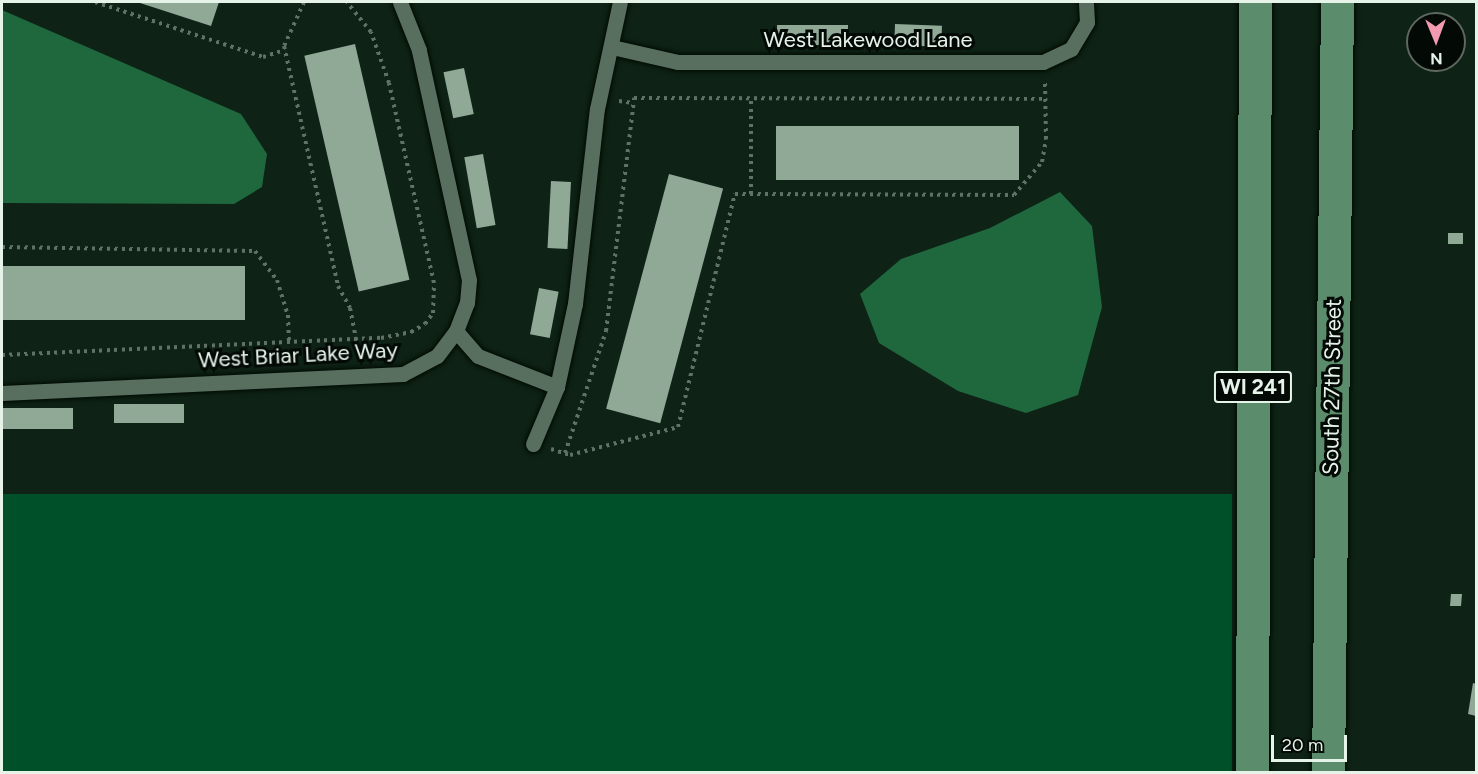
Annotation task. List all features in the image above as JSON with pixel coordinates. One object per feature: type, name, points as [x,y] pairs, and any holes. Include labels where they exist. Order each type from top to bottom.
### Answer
[{"type":"main road","name":"WI 241","points":[[1252,772],[1255,2]]},
{"type":"main road","name":"South 27th Street","points":[[1328,772],[1336,2]]},
{"type":"lane","name":"West Briar Lake Way","points":[[2,393],[404,374],[437,357],[456,331],[467,303],[469,280],[419,50],[400,2]]},
{"type":"lane","points":[[533,444],[557,387],[574,304],[597,109],[620,2]]},
{"type":"lane","name":"West Lakewood Lane","points":[[612,47],[678,62],[1043,62],[1071,49],[1087,22],[1086,2]]},
{"type":"lane","points":[[456,331],[478,356],[557,387]]},
{"type":"path","points":[[95,2],[263,57],[285,50]]},
{"type":"path","points":[[304,2],[285,50],[338,286],[350,308],[356,340]]},
{"type":"path","points":[[2,355],[356,340],[411,332],[433,313],[435,300],[381,53],[347,2]]},
{"type":"path","points":[[533,444],[565,453],[666,434],[678,427],[735,194],[1014,195],[1042,162],[1047,99],[1043,62]]},
{"type":"path","points":[[565,453],[606,331],[634,98],[1047,99]]},
{"type":"path","points":[[751,98],[751,194]]},
{"type":"path","points":[[2,247],[255,251],[277,280],[288,315],[289,343]]},
{"type":"shaded area","points":[[2,10],[241,114],[267,154],[262,187],[234,204],[2,203]]},
{"type":"shaded area","points":[[1060,192],[1092,226],[1102,307],[1078,395],[1026,413],[958,391],[879,343],[860,294],[901,259],[990,228]]},
{"type":"shaded area","points":[[2,494],[1232,494],[1232,772],[2,772]]},
{"type":"building","points":[[137,2],[219,2],[211,26]]},
{"type":"building","points":[[895,24],[942,26],[941,47],[894,45]]},
{"type":"building","points":[[777,25],[848,25],[848,45],[777,45]]},
{"type":"building","points":[[355,44],[409,280],[359,291],[304,56]]},
{"type":"building","points":[[464,68],[474,114],[453,118],[443,72]]},
{"type":"building","points":[[776,126],[1019,126],[1019,180],[776,180]]},
{"type":"building","points":[[483,154],[496,225],[477,228],[464,157]]},
{"type":"building","points":[[669,174],[723,188],[660,423],[606,409]]},
{"type":"building","points":[[551,181],[571,182],[567,249],[547,248]]},
{"type":"building","points":[[1448,233],[1463,233],[1463,244],[1448,244]]},
{"type":"building","points":[[2,266],[245,266],[245,320],[2,320]]},
{"type":"building","points":[[539,288],[559,292],[550,338],[530,334]]},
{"type":"building","points":[[114,404],[184,404],[184,423],[114,423]]},
{"type":"building","points":[[2,408],[73,408],[73,429],[2,429]]},
{"type":"building","points":[[1451,594],[1462,594],[1461,606],[1450,606]]},
{"type":"building","points":[[1473,683],[1476,684],[1476,716],[1468,714]]}]
